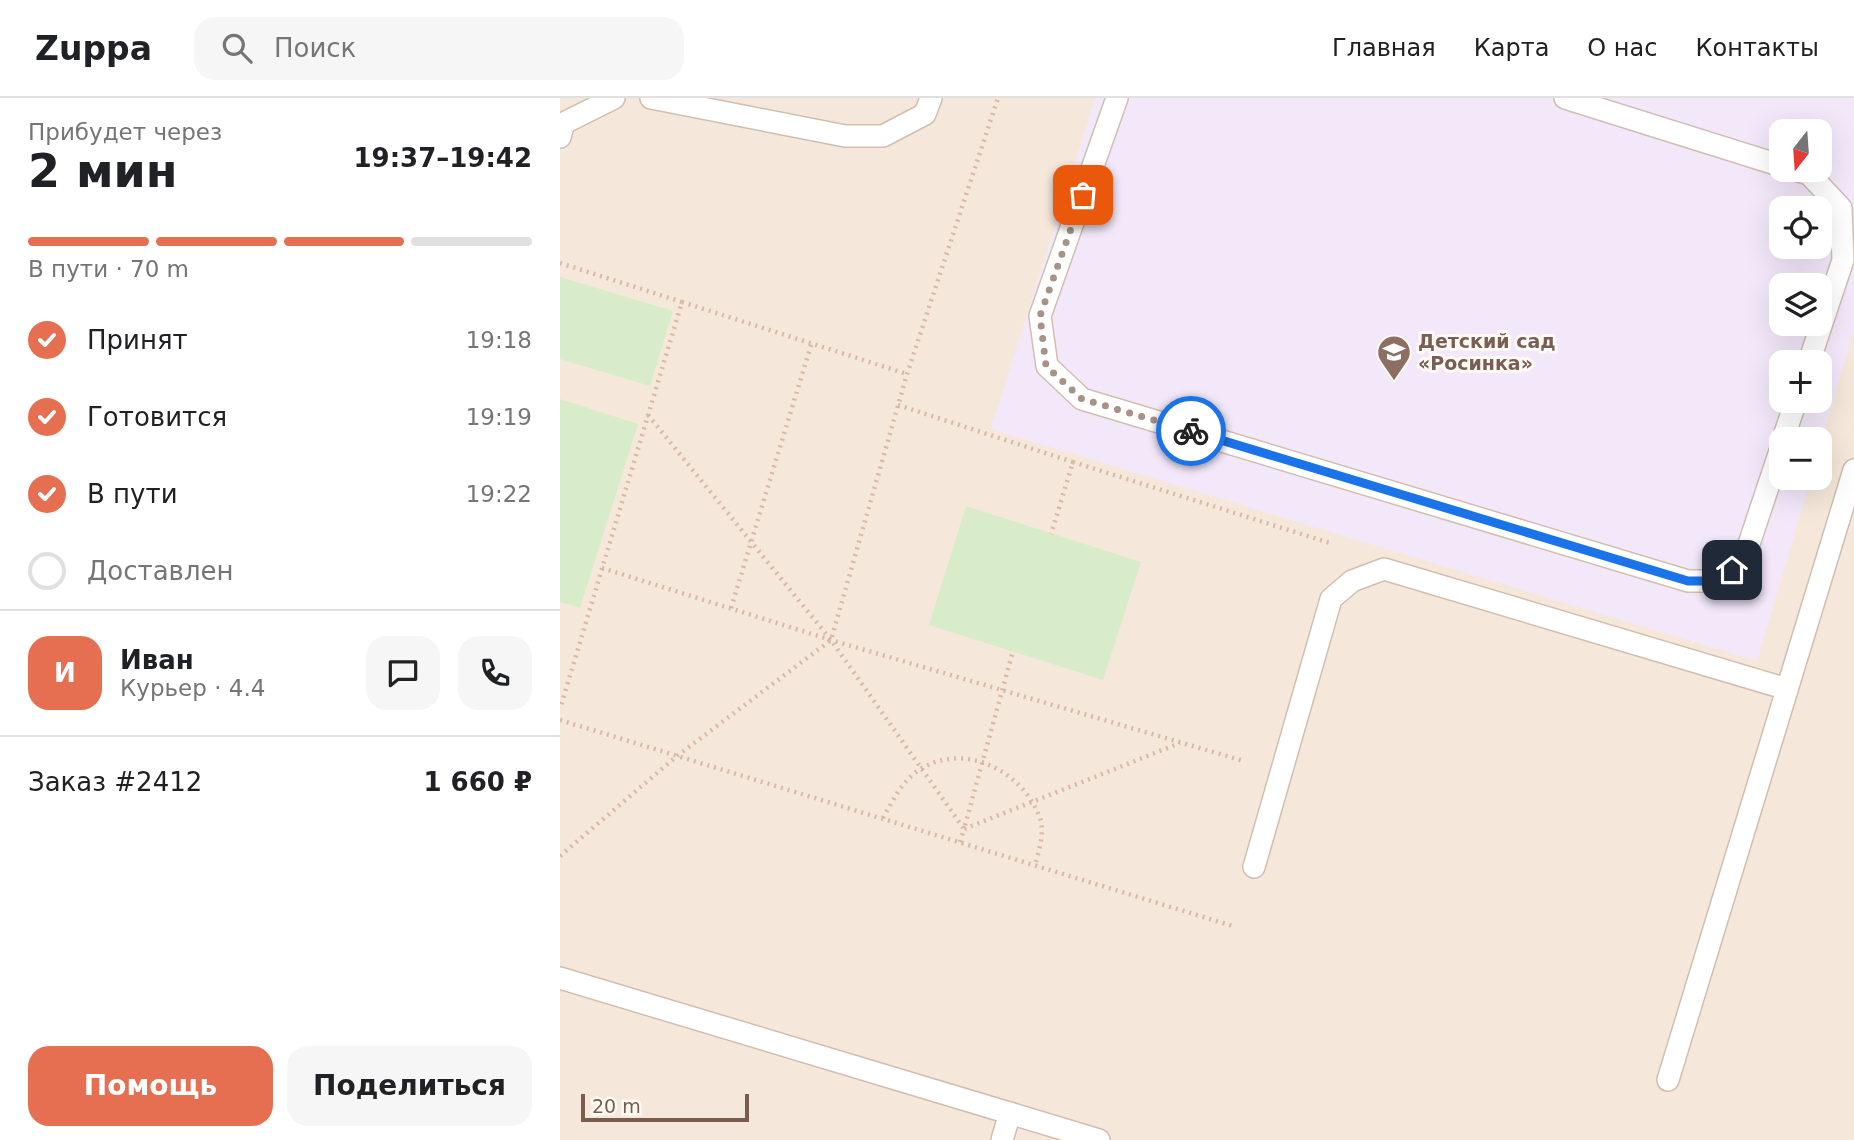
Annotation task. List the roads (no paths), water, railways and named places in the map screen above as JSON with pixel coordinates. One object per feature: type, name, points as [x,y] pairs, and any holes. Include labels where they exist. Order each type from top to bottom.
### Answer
[{"type":"lane","points":[[560,138],[564,123],[614,98]]},
{"type":"lane","points":[[651,98],[845,136],[883,136],[925,114],[931,98]]},
{"type":"lane","points":[[1117,98],[1040,316],[1046,366],[1082,399],[1688,581],[1720,581],[1744,559],[1769,484]]},
{"type":"lane","points":[[1565,98],[1769,162]]},
{"type":"lane","points":[[1813,350],[1843,260],[1841,208],[1817,182]]},
{"type":"lane","points":[[1668,1080],[1854,470]]},
{"type":"lane","points":[[1254,867],[1331,599],[1352,581],[1384,569],[1787,689]]},
{"type":"lane","points":[[560,978],[1099,1140]]},
{"type":"lane","points":[[1002,1140],[1010,1113]]},
{"type":"place","name":"Детский сад «Росинка»","points":[[1394,382]]}]
